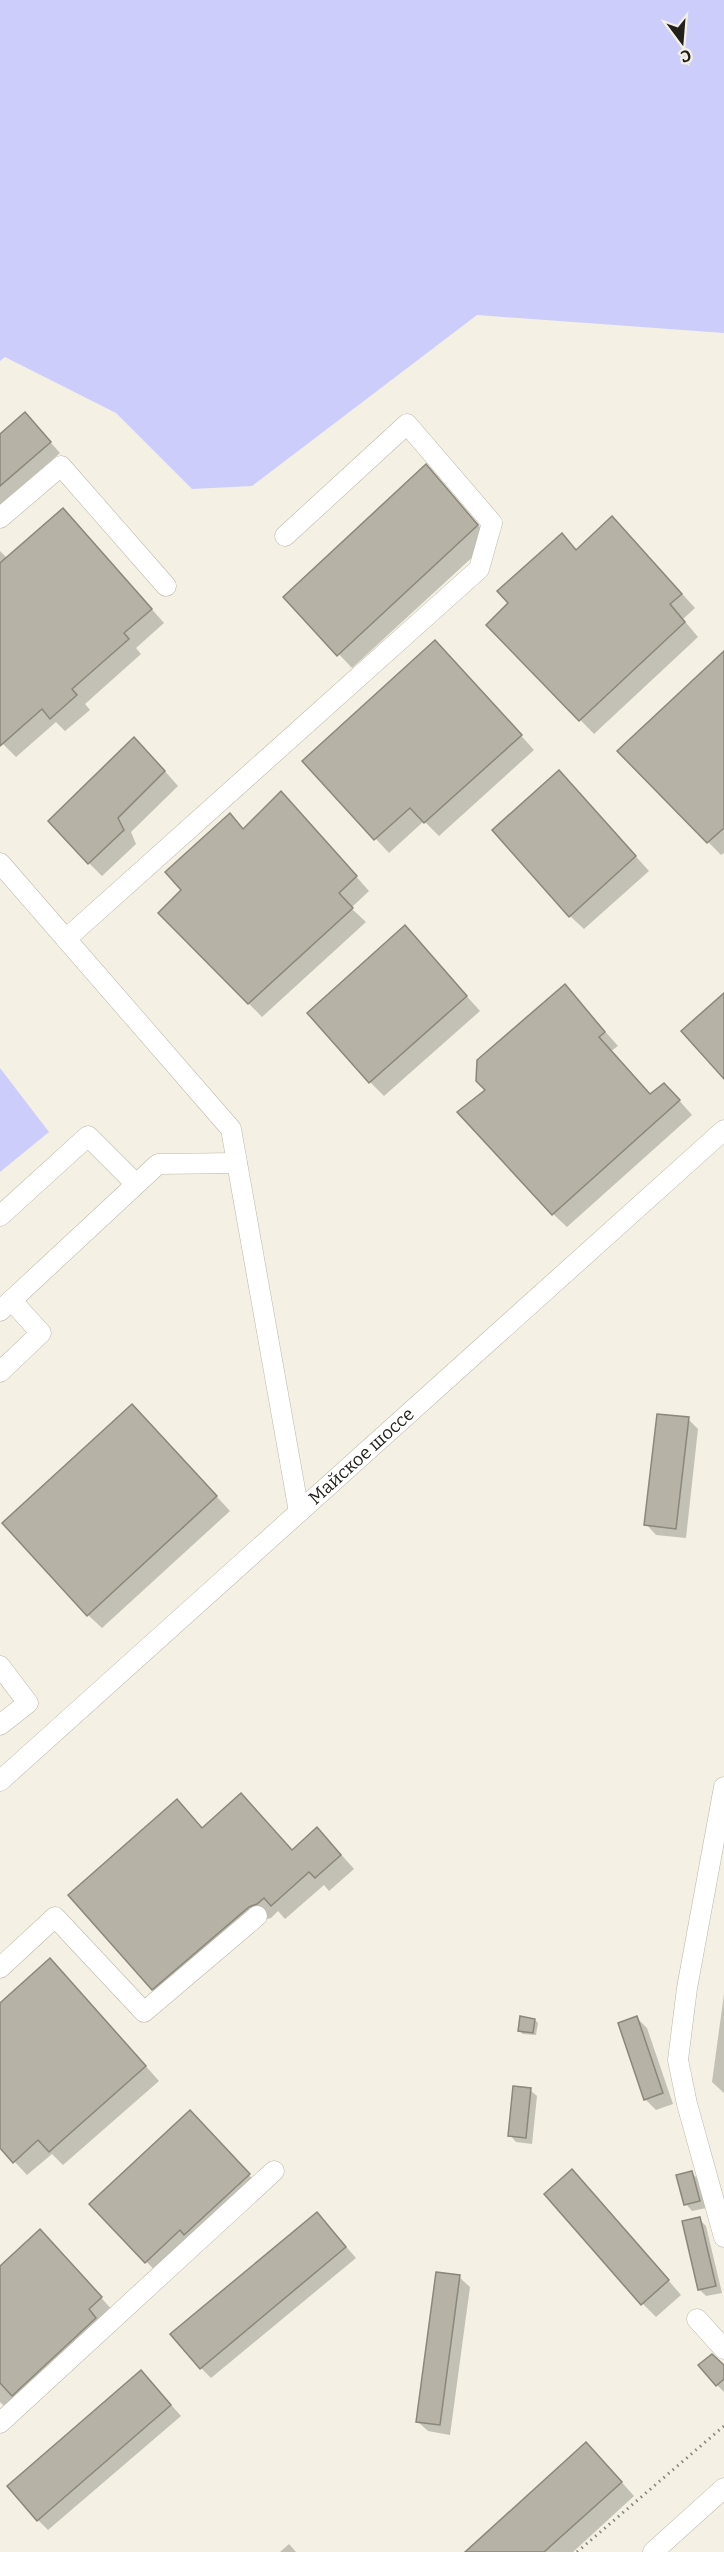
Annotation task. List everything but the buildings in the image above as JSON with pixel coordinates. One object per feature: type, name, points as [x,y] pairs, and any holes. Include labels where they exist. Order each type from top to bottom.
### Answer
[{"type":"street","points":[[66,939],[479,568],[492,524],[407,424],[285,536]]},
{"type":"street","points":[[0,518],[61,466],[166,586]]},
{"type":"street","points":[[0,863],[231,1129],[299,1512]]},
{"type":"street","name":"Майское шоссе","points":[[0,1781],[724,1130]]},
{"type":"street","points":[[0,1216],[88,1136],[136,1184]]},
{"type":"street","points":[[0,1372],[41,1333],[5,1305],[158,1164],[237,1163]]},
{"type":"street","points":[[0,1666],[28,1703],[0,1725]]},
{"type":"street","points":[[724,1787],[687,1988],[678,2060],[687,2104],[724,2237]]},
{"type":"street","points":[[0,1968],[55,1917],[144,2012],[257,1916]]},
{"type":"street","points":[[0,2423],[274,2171]]},
{"type":"street","points":[[697,2319],[724,2349]]},
{"type":"street","points":[[653,2552],[724,2488]]},
{"type":"path","points":[[577,2552],[724,2426]]},
{"type":"shaded area","points":[[0,0],[724,0],[724,333],[477,315],[252,486],[192,489],[116,413],[5,357],[0,361]]},
{"type":"shaded area","points":[[0,1068],[49,1132],[0,1172]]}]
